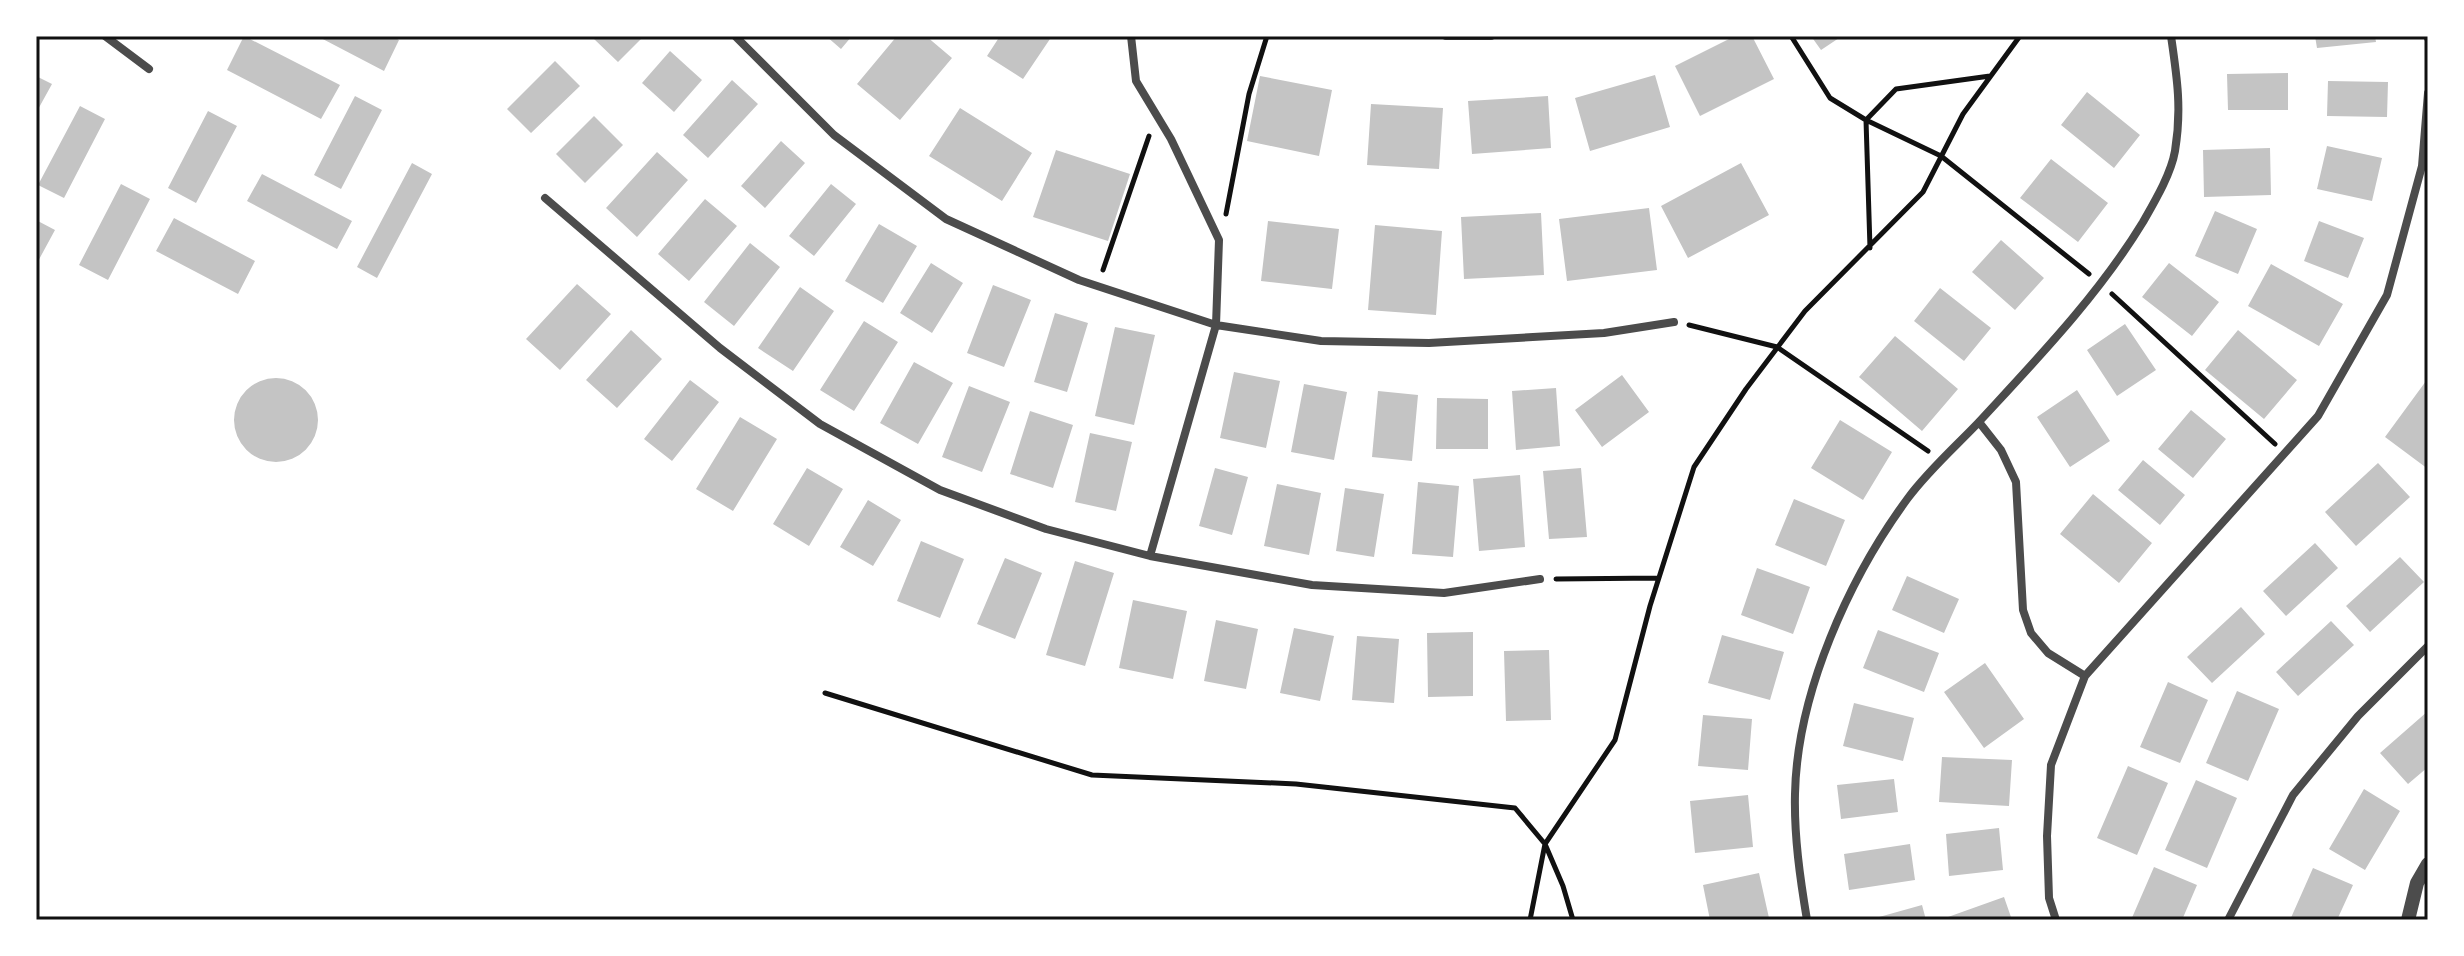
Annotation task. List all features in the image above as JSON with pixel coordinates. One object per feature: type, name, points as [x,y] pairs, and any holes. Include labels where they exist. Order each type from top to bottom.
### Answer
[{"type":"street","points":[[105,36],[149,69]]},
{"type":"street","points":[[735,36],[834,135],[946,219],[1098,286],[1216,325],[1321,341],[1429,343],[1604,333],[1674,322]]},
{"type":"street","points":[[1131,36],[1136,81],[1157,115],[1219,240],[1216,325],[1150,556]]},
{"type":"street","points":[[1446,36],[1491,36]]},
{"type":"street","points":[[1807,920],[1798,869],[1795,792],[1813,690],[1837,620],[1879,541],[1909,496],[1979,422],[2100,283],[2153,204],[2175,154],[2180,96],[2171,36]]},
{"type":"street","points":[[2056,920],[2049,898],[2051,765],[2085,676],[2318,416],[2387,295],[2422,166],[2428,93]]},
{"type":"street","points":[[545,198],[720,348],[820,424],[940,490],[1046,529],[1150,556],[1312,585],[1444,593],[1540,579]]},
{"type":"street","points":[[1979,422],[2001,450],[2016,482],[2023,610],[2031,633],[2048,653],[2085,676]]},
{"type":"street","points":[[2228,920],[2293,795],[2358,716],[2428,646]]},
{"type":"street","points":[[2408,920],[2417,883],[2428,864]]},
{"type":"path","points":[[1219,240],[1234,181],[1249,94],[1267,36]]},
{"type":"path","points":[[1791,36],[1830,98],[1866,120],[1941,156],[2100,283],[2284,453]]},
{"type":"path","points":[[1530,920],[1545,844],[1615,740],[1659,578],[1694,467],[1746,389],[1805,311],[1923,192],[1963,114],[2020,36]]},
{"type":"path","points":[[1870,248],[1866,120],[1896,89],[1991,76]]},
{"type":"path","points":[[1098,286],[1157,115]]},
{"type":"path","points":[[1674,322],[1777,347],[1942,460]]},
{"type":"path","points":[[1540,579],[1659,578]]},
{"type":"path","points":[[825,693],[1092,775],[1296,784],[1515,808],[1545,844],[1573,920]]},
{"type":"building","points":[[244,36],[340,85],[321,119],[227,70]]},
{"type":"building","points":[[317,36],[392,36],[399,40],[384,71]]},
{"type":"building","points":[[597,36],[644,36],[618,62],[594,39]]},
{"type":"building","points":[[826,36],[852,36],[841,49]]},
{"type":"building","points":[[897,36],[926,36],[952,58],[900,120],[857,84]]},
{"type":"building","points":[[1000,36],[1052,36],[1023,79],[987,56]]},
{"type":"building","points":[[1735,36],[1752,36],[1774,79],[1700,116],[1675,66]]},
{"type":"building","points":[[1811,36],[1842,36],[1821,50]]},
{"type":"building","points":[[2315,36],[2375,36],[2376,42],[2317,48]]},
{"type":"building","points":[[670,51],[702,80],[674,112],[642,83]]},
{"type":"building","points":[[555,61],[580,86],[531,133],[507,109]]},
{"type":"building","points":[[2288,73],[2288,110],[2228,110],[2227,74]]},
{"type":"building","points":[[1655,75],[1670,127],[1590,151],[1575,98]]},
{"type":"building","points":[[36,76],[52,84],[36,113]]},
{"type":"building","points":[[1260,76],[1332,90],[1319,156],[1247,141]]},
{"type":"building","points":[[732,80],[758,104],[708,158],[683,135]]},
{"type":"building","points":[[2328,81],[2388,82],[2387,117],[2327,116]]},
{"type":"building","points":[[2087,92],[2140,135],[2114,168],[2061,125]]},
{"type":"building","points":[[355,96],[382,110],[341,189],[314,175]]},
{"type":"building","points":[[1548,96],[1551,148],[1472,154],[1468,101]]},
{"type":"building","points":[[1371,104],[1443,108],[1439,169],[1367,165]]},
{"type":"building","points":[[80,106],[105,119],[64,198],[38,185]]},
{"type":"building","points":[[960,108],[1032,153],[1002,201],[929,156]]},
{"type":"building","points":[[208,111],[237,126],[196,203],[168,188]]},
{"type":"building","points":[[594,116],[623,145],[585,183],[556,154]]},
{"type":"building","points":[[781,141],[805,163],[765,208],[741,186]]},
{"type":"building","points":[[2327,146],[2382,158],[2372,201],[2317,189]]},
{"type":"building","points":[[2270,148],[2271,195],[2204,197],[2203,150]]},
{"type":"building","points":[[1056,150],[1130,174],[1108,241],[1033,217]]},
{"type":"building","points":[[657,152],[688,180],[637,237],[606,208]]},
{"type":"building","points":[[2051,159],[2108,203],[2078,242],[2020,198]]},
{"type":"building","points":[[412,163],[432,174],[377,278],[357,267]]},
{"type":"building","points":[[1741,163],[1769,215],[1688,258],[1661,206]]},
{"type":"building","points":[[262,174],[352,221],[337,249],[247,201]]},
{"type":"building","points":[[121,184],[150,199],[108,280],[79,265]]},
{"type":"building","points":[[831,184],[856,204],[814,256],[789,236]]},
{"type":"building","points":[[705,199],[737,226],[689,281],[658,254]]},
{"type":"building","points":[[1649,208],[1657,270],[1567,281],[1559,219]]},
{"type":"building","points":[[2215,211],[2257,229],[2238,274],[2195,256]]},
{"type":"building","points":[[1541,213],[1544,275],[1464,279],[1461,217]]},
{"type":"building","points":[[174,218],[255,261],[238,294],[156,251]]},
{"type":"building","points":[[36,220],[55,230],[36,265]]},
{"type":"building","points":[[1268,221],[1339,229],[1332,289],[1261,281]]},
{"type":"building","points":[[2319,221],[2364,238],[2348,278],[2304,261]]},
{"type":"building","points":[[879,224],[917,246],[883,303],[845,281]]},
{"type":"building","points":[[1375,225],[1442,231],[1436,315],[1368,310]]},
{"type":"building","points":[[2001,240],[2044,278],[2015,310],[1972,272]]},
{"type":"building","points":[[750,243],[780,267],[734,326],[704,302]]},
{"type":"building","points":[[931,263],[963,283],[932,333],[900,313]]},
{"type":"building","points":[[2169,263],[2219,302],[2192,336],[2142,297]]},
{"type":"building","points":[[2271,264],[2343,304],[2319,346],[2248,306]]},
{"type":"building","points":[[577,284],[611,314],[560,370],[526,339]]},
{"type":"building","points":[[993,285],[1031,300],[1004,367],[967,353]]},
{"type":"building","points":[[800,287],[834,311],[793,371],[758,348]]},
{"type":"building","points":[[1940,288],[1991,328],[1964,361],[1914,321]]},
{"type":"building","points":[[1055,313],[1088,323],[1067,392],[1034,382]]},
{"type":"building","points":[[864,321],[898,342],[854,411],[820,390]]},
{"type":"building","points":[[2125,324],[2156,370],[2117,396],[2087,350]]},
{"type":"building","points":[[1115,327],[1155,335],[1134,425],[1095,416]]},
{"type":"building","points":[[631,330],[662,359],[617,408],[586,380]]},
{"type":"building","points":[[2238,330],[2297,380],[2264,419],[2205,370]]},
{"type":"building","points":[[1895,336],[1958,389],[1922,431],[1859,377]]},
{"type":"building","points":[[914,362],[953,383],[918,444],[880,423]]},
{"type":"building","points":[[1234,372],[1280,381],[1266,448],[1220,438]]},
{"type":"building","points":[[1622,375],[1649,412],[1602,447],[1575,410]]},
{"type":"building","points":[[276,378],[299,385],[311,397],[318,420],[311,443],[299,455],[276,462],[253,455],[241,443],[234,420],[241,397],[253,385]]},
{"type":"building","points":[[690,380],[719,402],[672,461],[644,439]]},
{"type":"building","points":[[2426,381],[2428,383],[2428,469],[2385,437]]},
{"type":"building","points":[[1304,384],[1347,392],[1334,460],[1291,452]]},
{"type":"building","points":[[969,386],[1010,402],[982,472],[942,457]]},
{"type":"building","points":[[1556,388],[1560,446],[1516,450],[1512,391]]},
{"type":"building","points":[[2077,390],[2110,441],[2070,467],[2037,417]]},
{"type":"building","points":[[1378,391],[1418,395],[1412,461],[1372,457]]},
{"type":"building","points":[[1437,398],[1488,399],[1488,449],[1436,449]]},
{"type":"building","points":[[2191,410],[2226,439],[2193,478],[2158,449]]},
{"type":"building","points":[[1030,411],[1073,425],[1053,488],[1010,474]]},
{"type":"building","points":[[740,417],[777,439],[733,511],[696,489]]},
{"type":"building","points":[[1840,420],[1892,452],[1863,500],[1811,468]]},
{"type":"building","points":[[1090,433],[1132,442],[1116,511],[1075,502]]},
{"type":"building","points":[[2143,460],[2185,495],[2160,525],[2118,490]]},
{"type":"building","points":[[2378,463],[2410,497],[2356,546],[2325,512]]},
{"type":"building","points":[[807,468],[843,489],[809,546],[773,524]]},
{"type":"building","points":[[1215,468],[1248,477],[1232,535],[1199,526]]},
{"type":"building","points":[[1581,468],[1587,537],[1549,539],[1543,471]]},
{"type":"building","points":[[1520,475],[1525,547],[1479,551],[1473,479]]},
{"type":"building","points":[[1418,482],[1459,486],[1453,557],[1412,554]]},
{"type":"building","points":[[1277,484],[1321,493],[1309,555],[1264,546]]},
{"type":"building","points":[[1345,488],[1384,494],[1374,557],[1336,551]]},
{"type":"building","points":[[2093,494],[2152,543],[2119,583],[2060,534]]},
{"type":"building","points":[[1794,499],[1845,520],[1826,566],[1775,545]]},
{"type":"building","points":[[868,500],[901,520],[873,566],[840,547]]},
{"type":"building","points":[[921,541],[964,559],[940,618],[897,601]]},
{"type":"building","points":[[2315,543],[2338,568],[2286,616],[2263,591]]},
{"type":"building","points":[[2400,557],[2424,582],[2370,632],[2346,606]]},
{"type":"building","points":[[1005,558],[1042,573],[1015,639],[977,624]]},
{"type":"building","points":[[1075,561],[1114,573],[1085,666],[1046,655]]},
{"type":"building","points":[[1757,568],[1810,587],[1793,634],[1741,615]]},
{"type":"building","points":[[1907,576],[1959,599],[1944,633],[1892,610]]},
{"type":"building","points":[[1133,600],[1187,611],[1173,679],[1119,668]]},
{"type":"building","points":[[2241,607],[2265,634],[2212,683],[2187,657]]},
{"type":"building","points":[[1216,620],[1258,629],[1246,689],[1204,681]]},
{"type":"building","points":[[2331,621],[2354,645],[2298,696],[2276,672]]},
{"type":"building","points":[[1294,628],[1334,636],[1320,701],[1280,693]]},
{"type":"building","points":[[1878,630],[1939,653],[1924,692],[1863,668]]},
{"type":"building","points":[[1473,632],[1473,696],[1428,697],[1427,633]]},
{"type":"building","points":[[1722,635],[1784,652],[1770,700],[1708,683]]},
{"type":"building","points":[[1357,636],[1399,639],[1394,703],[1352,700]]},
{"type":"building","points":[[1549,650],[1551,720],[1506,721],[1504,651]]},
{"type":"building","points":[[1985,663],[2024,719],[1984,748],[1944,692]]},
{"type":"building","points":[[2168,682],[2208,700],[2180,763],[2140,747]]},
{"type":"building","points":[[2237,691],[2279,709],[2248,781],[2206,763]]},
{"type":"building","points":[[1854,703],[1914,718],[1903,761],[1843,746]]},
{"type":"building","points":[[2428,711],[2428,767],[2408,784],[2380,753]]},
{"type":"building","points":[[1703,715],[1752,719],[1748,770],[1698,766]]},
{"type":"building","points":[[1942,757],[2012,760],[2009,806],[1939,802]]},
{"type":"building","points":[[2128,766],[2168,783],[2137,855],[2097,838]]},
{"type":"building","points":[[1894,779],[1898,812],[1841,819],[1837,785]]},
{"type":"building","points":[[2196,780],[2237,798],[2207,868],[2165,850]]},
{"type":"building","points":[[2364,789],[2400,811],[2365,870],[2329,849]]},
{"type":"building","points":[[1748,795],[1753,847],[1695,853],[1690,801]]},
{"type":"building","points":[[1999,828],[2003,870],[1949,876],[1946,834]]},
{"type":"building","points":[[1910,844],[1915,880],[1849,890],[1844,854]]},
{"type":"building","points":[[2154,867],[2197,885],[2182,920],[2131,920]]},
{"type":"building","points":[[2313,868],[2353,885],[2337,920],[2290,920]]},
{"type":"building","points":[[1759,873],[1769,918],[1710,920],[1703,885]]},
{"type":"building","points":[[2004,897],[2012,920],[1949,920],[1948,917]]},
{"type":"building","points":[[1922,905],[1926,920],[1872,920],[1872,919]]}]
